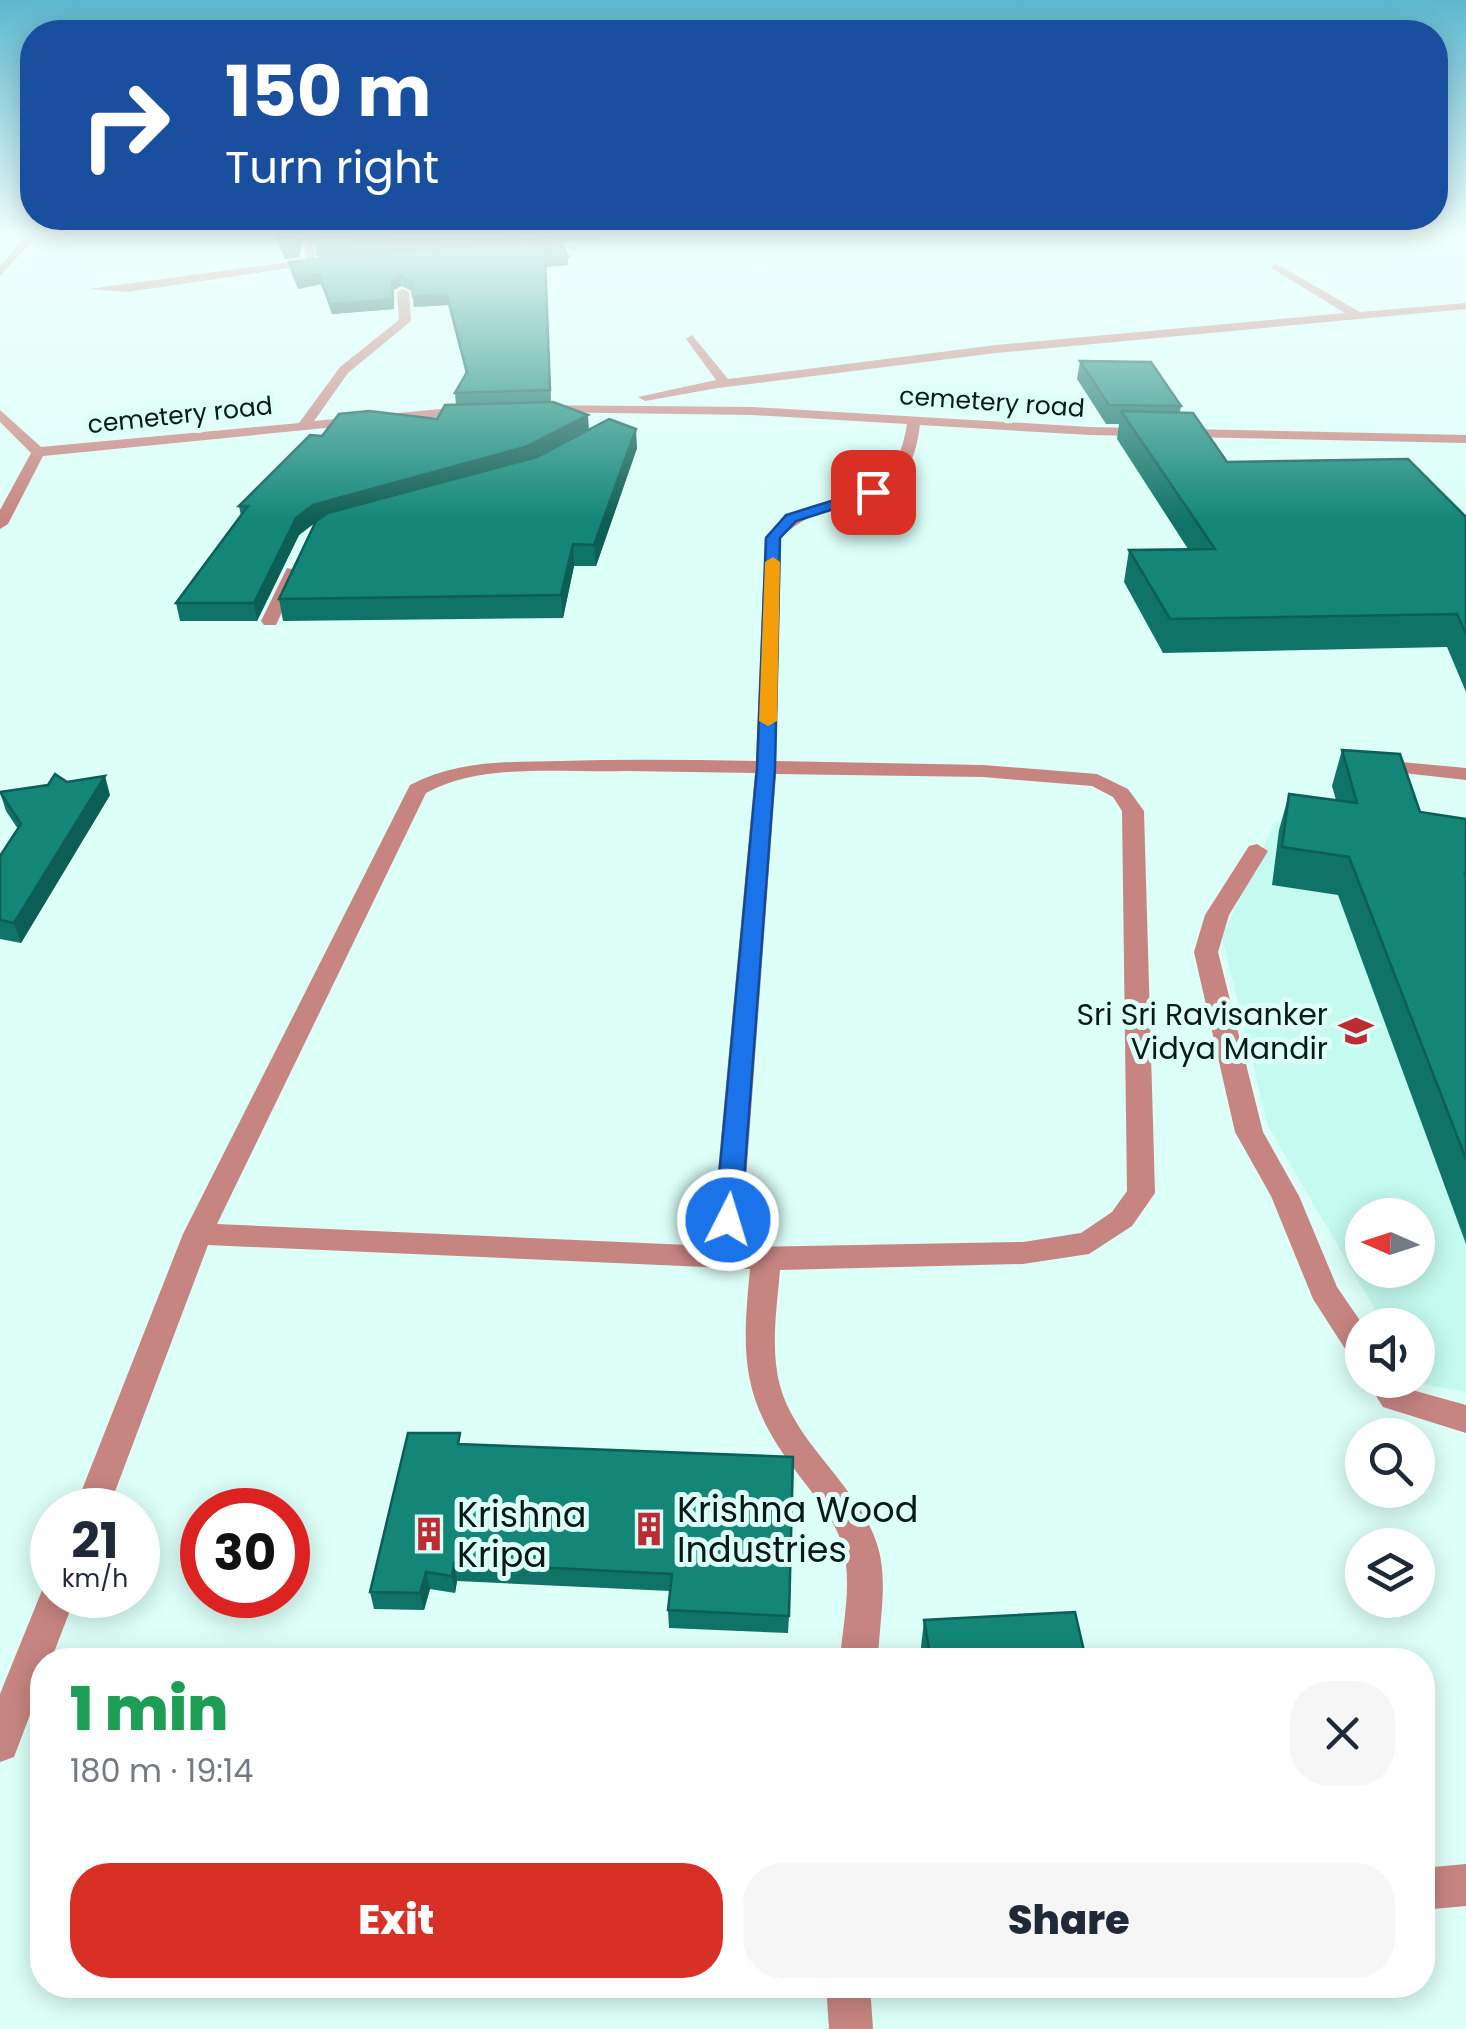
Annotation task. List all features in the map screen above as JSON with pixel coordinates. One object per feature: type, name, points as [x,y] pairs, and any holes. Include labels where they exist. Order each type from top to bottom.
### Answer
[{"type":"street","points":[[305,424],[344,370],[393,332]]},
{"type":"street","points":[[518,408],[622,415],[662,394],[1154,332]]},
{"type":"street","points":[[692,339],[726,384]]},
{"type":"street","name":"cemetery road","points":[[622,415],[649,408],[1090,431],[1466,439]]},
{"type":"street","name":"cemetery road","points":[[38,452],[484,410]]},
{"type":"street","points":[[0,414],[38,452],[0,524]]},
{"type":"street","points":[[725,1258],[766,768],[773,538],[791,518],[873,492],[893,481],[906,462],[914,420]]},
{"type":"street","points":[[0,433],[20,430]]},
{"type":"street","points":[[270,621],[298,562]]},
{"type":"street","points":[[100,1488],[198,1234],[417,789],[442,776],[481,769],[766,768],[1068,775],[1098,780],[1121,793],[1133,811],[1142,1192],[1122,1220],[1089,1243],[1023,1254],[766,1259],[198,1234]]},
{"type":"street","points":[[1401,768],[1466,774]]},
{"type":"street","points":[[1257,851],[1217,914],[1206,952],[1249,1132],[1285,1196],[1324,1291],[1345,1324]]},
{"type":"street","points":[[766,1259],[759,1360],[766,1392],[816,1476],[848,1517],[864,1566],[860,1648]]},
{"type":"street","points":[[1394,1398],[1466,1419]]},
{"type":"street","points":[[37,1648],[49,1618]]},
{"type":"street","points":[[0,1743],[30,1666]]},
{"type":"street","points":[[1435,1888],[1466,1886]]},
{"type":"street","points":[[849,1998],[851,2029]]},
{"type":"shaded area","name":"Sri Sri Ravisanker Vidya Mandir","points":[[1275,822],[1466,851],[1466,1392],[1435,1386],[1435,1308],[1374,1308],[1362,1288],[1435,1288],[1435,1198],[1345,1198],[1345,1258],[1268,1126],[1222,937]]},
{"type":"building","points":[[457,332],[548,332],[550,390],[455,393],[467,372]]},
{"type":"building","points":[[1080,361],[1151,362],[1181,406],[1109,405]]},
{"type":"building","points":[[553,402],[588,415],[525,447],[313,505],[296,518],[254,603],[176,603],[248,506],[239,506],[310,435],[322,436],[339,414],[369,411],[437,419],[445,405]]},
{"type":"building","points":[[1121,411],[1193,413],[1227,462],[1408,459],[1466,517],[1466,634],[1457,614],[1170,619],[1129,550],[1215,549]]},
{"type":"building","points":[[609,419],[636,429],[594,545],[573,544],[561,595],[279,599],[316,521],[328,513],[537,457]]},
{"type":"building","points":[[1342,750],[1400,754],[1420,812],[1466,819],[1466,1159],[1349,857],[1282,847],[1289,794],[1357,803]]},
{"type":"building","points":[[55,774],[67,782],[105,776],[14,923],[0,920],[0,856],[21,824],[0,792],[48,785]]},
{"type":"building","name":"Krishna Wood Industries","points":[[408,1433],[460,1433],[458,1444],[793,1457],[789,1616],[668,1610],[672,1574],[454,1563],[452,1576],[426,1572],[420,1593],[370,1592]]},
{"type":"building","points":[[1075,1612],[1083,1648],[929,1648],[924,1620]]},
{"type":"slow traffic","points":[[768,721],[773,562]]},
{"type":"place","name":"Sri Sri Ravisanker Vidya Mandir","points":[[1356,1031]]},
{"type":"place","name":"Krishna Wood Industries","points":[[649,1529]]},
{"type":"place","name":"Krishna Kripa","points":[[429,1534]]},
{"type":"route","points":[[728,1220],[766,768],[773,538],[791,518],[873,492]]}]
